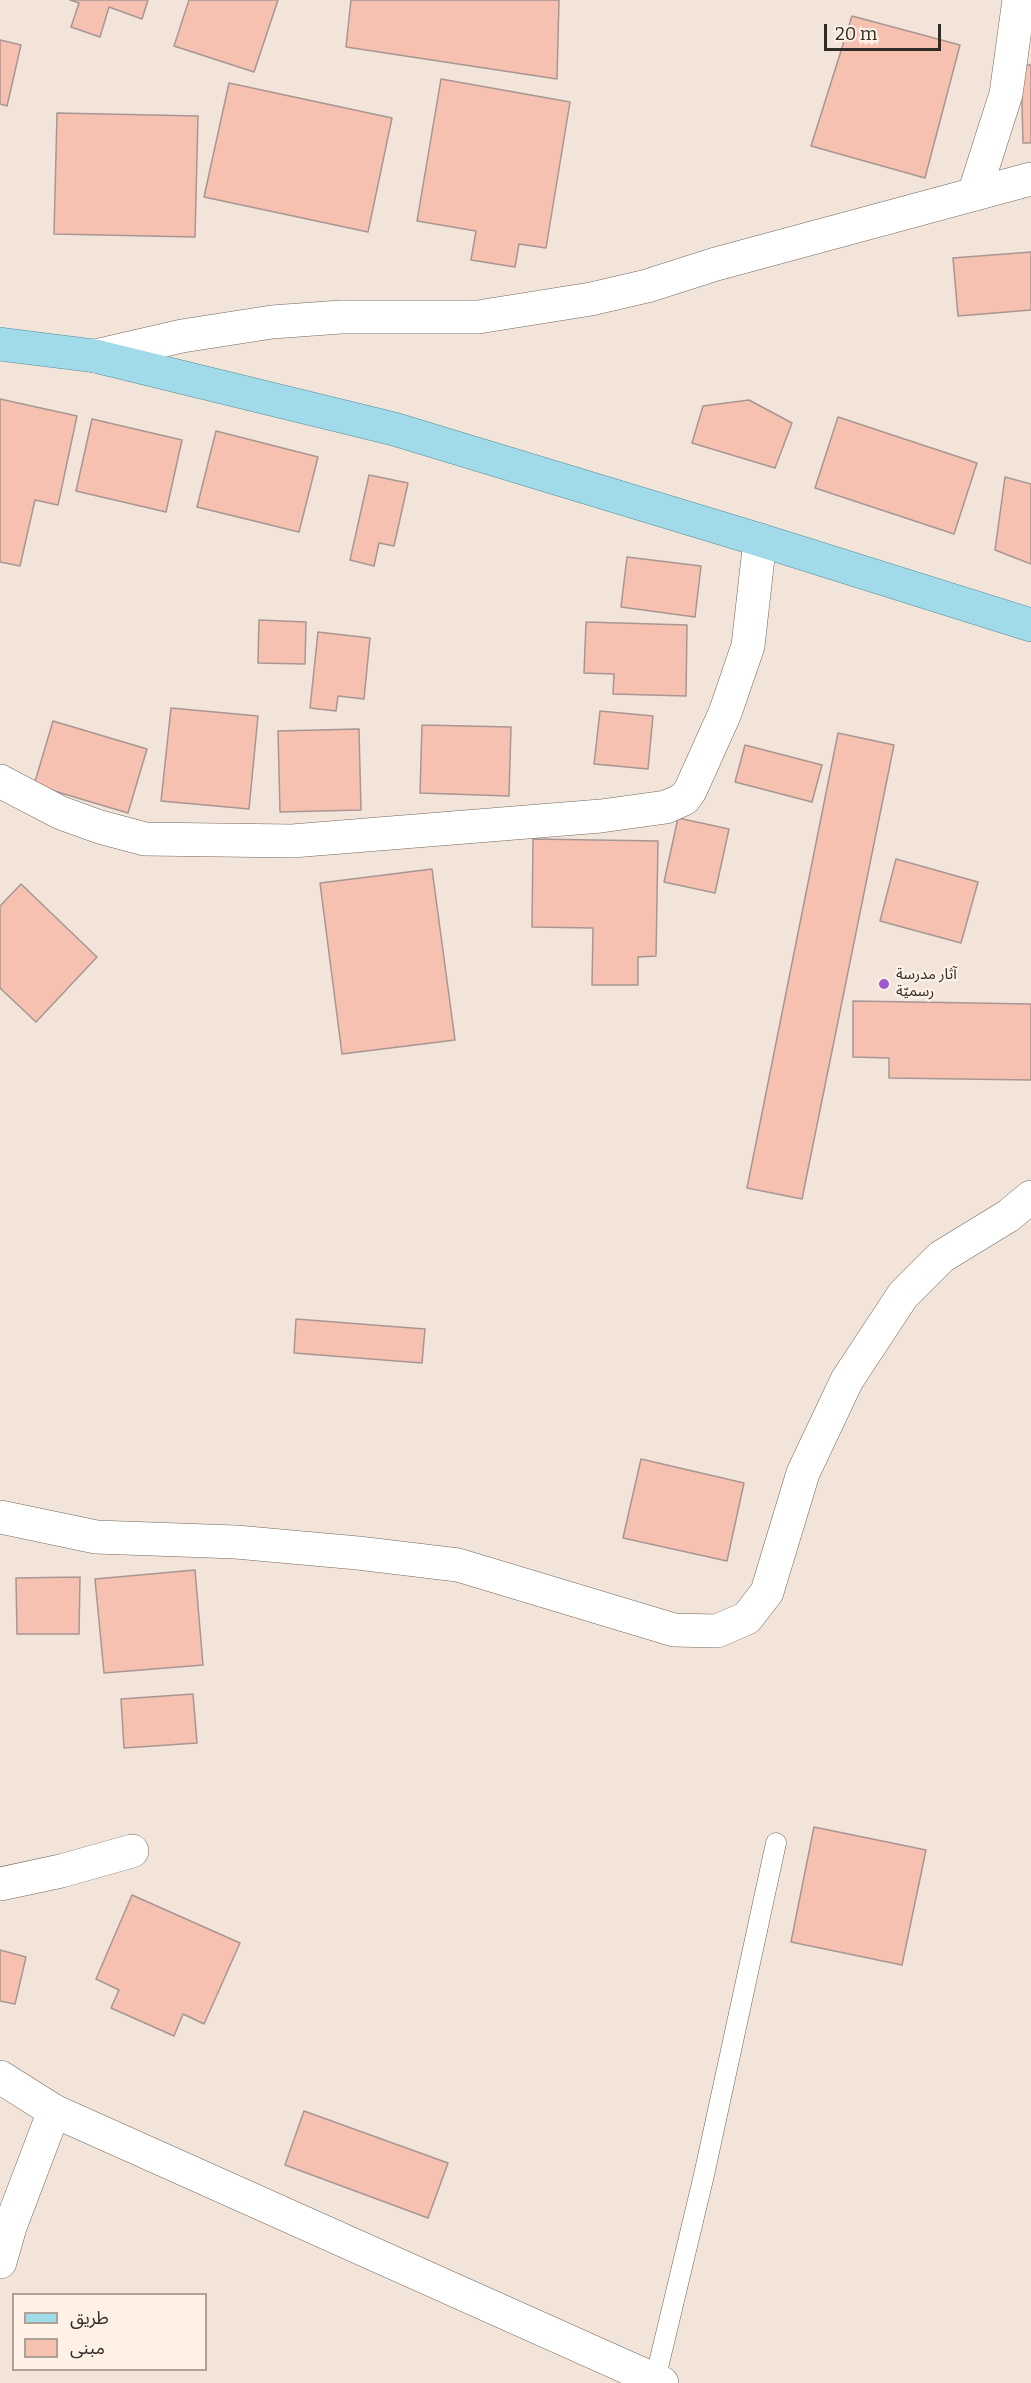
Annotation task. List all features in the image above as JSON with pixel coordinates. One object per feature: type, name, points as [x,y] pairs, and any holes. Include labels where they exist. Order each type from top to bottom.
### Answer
[{"type":"main road","points":[[0,344],[95,356],[394,429],[1031,625]]},
{"type":"street","points":[[974,194],[1006,94],[1019,0]]},
{"type":"street","points":[[95,356],[182,336],[272,322],[341,317],[478,316],[591,299],[647,286],[717,264],[1031,179]]},
{"type":"street","points":[[0,781],[61,813],[100,827],[145,839],[292,841],[601,816],[666,807],[684,799],[690,791],[725,713],[748,645],[760,540]]},
{"type":"street","points":[[0,1517],[96,1537],[236,1542],[458,1565],[674,1630],[717,1631],[747,1618],[767,1592],[803,1473],[847,1380],[903,1295],[941,1257],[1008,1216],[1031,1197]]},
{"type":"street","points":[[0,1884],[61,1871],[132,1851]]},
{"type":"street","points":[[0,2077],[54,2111],[658,2381]]},
{"type":"street","points":[[0,2262],[10,2227],[54,2111]]},
{"type":"lane","points":[[658,2381],[776,1843]]},
{"type":"building","points":[[70,0],[148,0],[142,19],[109,7],[100,37],[71,27],[79,3]]},
{"type":"building","points":[[189,0],[278,0],[254,72],[174,46]]},
{"type":"building","points":[[351,0],[559,0],[557,79],[346,47]]},
{"type":"building","points":[[852,16],[960,45],[925,178],[811,146]]},
{"type":"building","points":[[0,40],[21,45],[7,106],[0,104]]},
{"type":"building","points":[[1021,65],[1031,65],[1031,143],[1023,143]]},
{"type":"building","points":[[441,79],[570,102],[546,248],[519,244],[515,267],[471,260],[476,231],[417,221]]},
{"type":"building","points":[[229,83],[392,118],[368,232],[204,197]]},
{"type":"building","points":[[57,113],[198,116],[195,237],[54,234]]},
{"type":"building","points":[[1031,252],[1031,310],[958,316],[953,258]]},
{"type":"building","points":[[0,399],[77,416],[58,505],[35,500],[20,566],[0,562]]},
{"type":"building","points":[[749,400],[792,423],[775,468],[692,443],[703,406]]},
{"type":"building","points":[[838,417],[977,463],[954,534],[815,488]]},
{"type":"building","points":[[92,419],[182,440],[166,512],[76,491]]},
{"type":"building","points":[[216,431],[318,457],[299,532],[197,507]]},
{"type":"building","points":[[369,475],[408,483],[394,546],[379,543],[374,566],[350,560]]},
{"type":"building","points":[[1005,477],[1031,484],[1031,564],[995,550]]},
{"type":"building","points":[[627,557],[701,566],[695,617],[621,607]]},
{"type":"building","points":[[259,620],[306,622],[305,664],[258,663]]},
{"type":"building","points":[[586,622],[687,625],[686,696],[613,694],[614,674],[584,673]]},
{"type":"building","points":[[318,632],[370,638],[364,699],[338,696],[336,711],[310,708]]},
{"type":"building","points":[[171,708],[258,716],[249,809],[161,801]]},
{"type":"building","points":[[600,711],[653,716],[648,769],[594,764]]},
{"type":"building","points":[[53,721],[147,749],[128,813],[34,785]]},
{"type":"building","points":[[422,725],[511,727],[509,796],[420,793]]},
{"type":"building","points":[[359,729],[361,810],[280,812],[278,731]]},
{"type":"building","points":[[838,733],[894,745],[802,1199],[747,1188]]},
{"type":"building","points":[[745,745],[822,765],[812,802],[735,782]]},
{"type":"building","points":[[678,818],[729,829],[715,893],[664,882]]},
{"type":"building","points":[[533,839],[658,841],[656,956],[638,957],[638,985],[592,985],[593,928],[532,927]]},
{"type":"building","points":[[896,859],[978,882],[961,943],[880,921]]},
{"type":"building","points":[[432,869],[455,1040],[342,1054],[320,883]]},
{"type":"building","points":[[21,884],[97,957],[36,1022],[0,988],[0,906]]},
{"type":"building","points":[[853,1001],[1031,1004],[1031,1080],[889,1078],[889,1058],[853,1057]]},
{"type":"building","points":[[296,1319],[425,1329],[422,1363],[294,1353]]},
{"type":"building","points":[[641,1459],[744,1483],[727,1561],[623,1538]]},
{"type":"building","points":[[195,1570],[203,1665],[104,1673],[95,1579]]},
{"type":"building","points":[[80,1577],[79,1634],[17,1634],[16,1578]]},
{"type":"building","points":[[193,1694],[197,1743],[124,1748],[121,1699]]},
{"type":"building","points":[[814,1827],[926,1850],[902,1965],[791,1942]]},
{"type":"building","points":[[132,1895],[240,1943],[204,2024],[183,2014],[174,2036],[111,2008],[119,1990],[96,1979]]},
{"type":"building","points":[[0,1950],[26,1957],[15,2004],[0,2001]]},
{"type":"building","points":[[304,2111],[448,2163],[428,2218],[285,2165]]},
{"type":"place","name":"آثار مدرسة رسميّة","points":[[884,984]]}]
